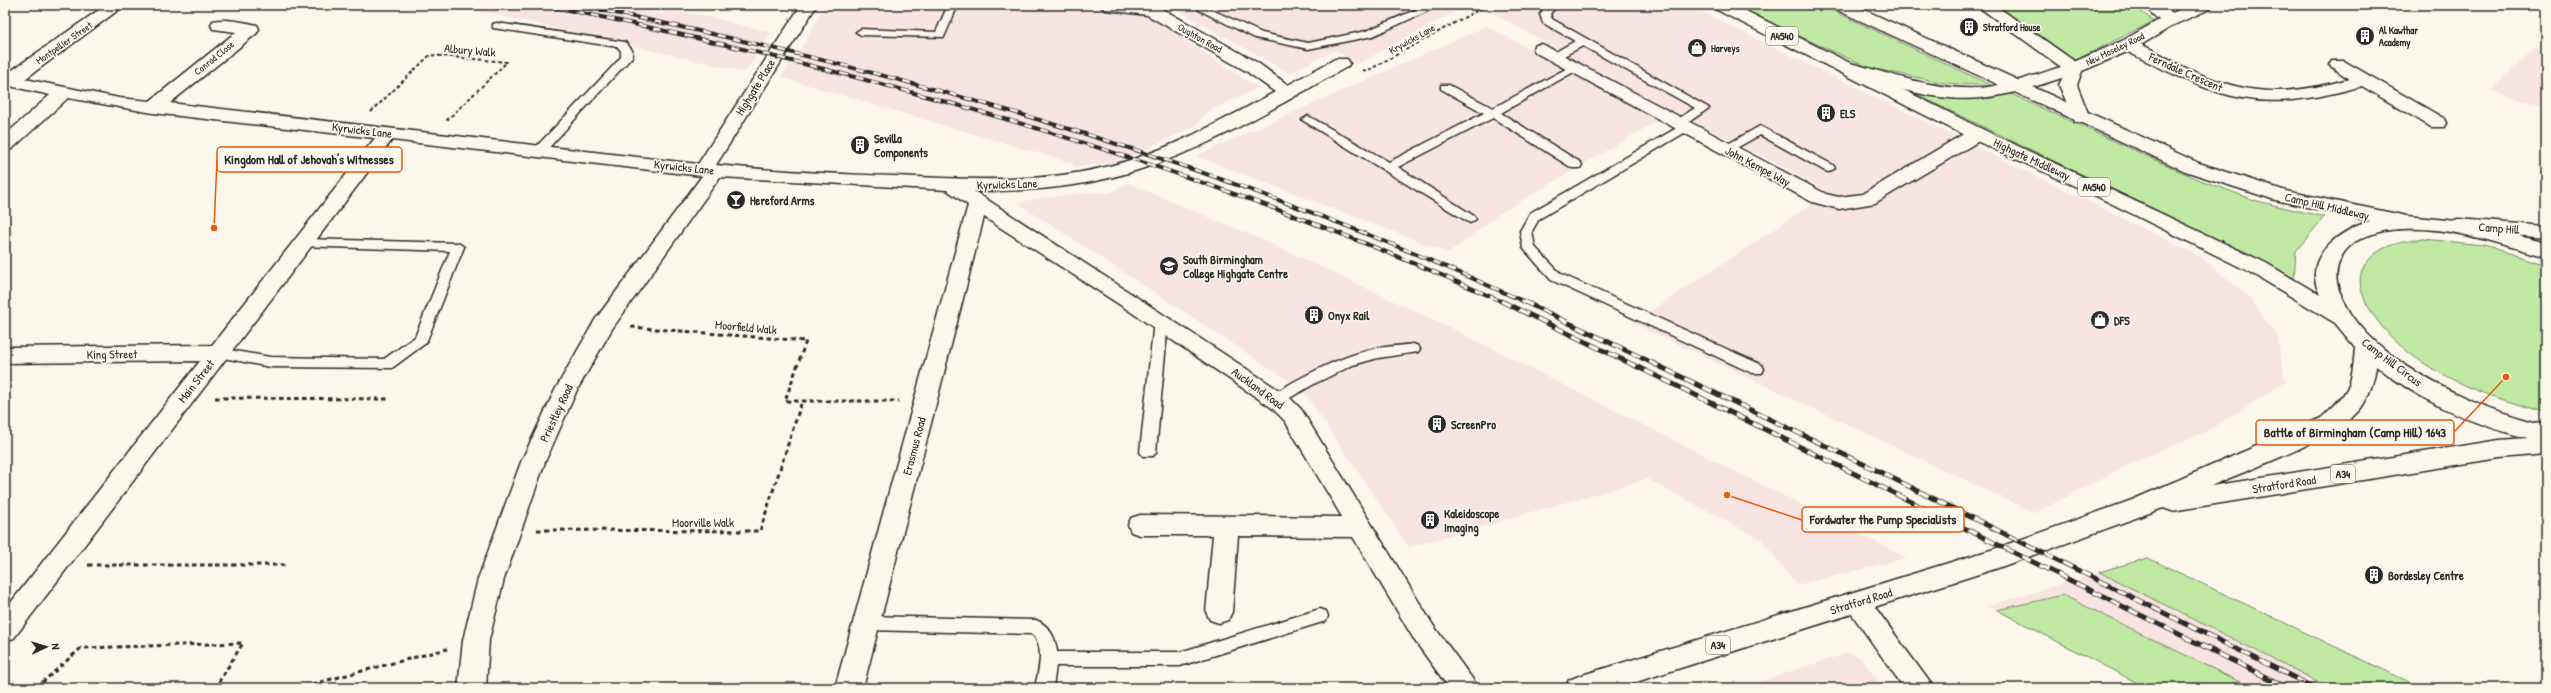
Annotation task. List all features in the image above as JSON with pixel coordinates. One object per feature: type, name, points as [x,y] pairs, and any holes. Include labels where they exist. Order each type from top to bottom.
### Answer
[{"type":"main road","name":"Montpellier Street","points":[[8,80],[117,5]]},
{"type":"main road","name":"Highgate Place","points":[[709,171],[809,5]]},
{"type":"main road","name":"Oughton Road","points":[[1106,5],[1151,10],[1252,67],[1287,92]]},
{"type":"main road","name":"Highgate Middleway","points":[[1721,5],[1977,134],[2101,191],[2259,268],[2341,317]]},
{"type":"main road","points":[[1841,5],[2015,85],[2081,118]]},
{"type":"main road","points":[[1984,5],[2075,68]]},
{"type":"main road","points":[[2150,5],[2170,20]]},
{"type":"main road","name":"New Moseley Road","points":[[2081,118],[2068,85],[2075,68],[2128,45],[2170,20],[2204,5]]},
{"type":"main road","name":"Conrad Close","points":[[153,108],[251,29],[219,25]]},
{"type":"main road","name":"Ferndale Crescent","points":[[2128,45],[2189,76],[2231,92],[2271,96],[2303,94],[2331,90],[2364,80]]},
{"type":"main road","name":"John Kempe Way","points":[[1549,52],[1819,198],[1839,202],[1868,199],[1977,134]]},
{"type":"main road","name":"Kyrwicks Lane","points":[[8,80],[119,103],[153,108],[353,128],[709,171],[786,178],[952,185],[1022,184],[1074,179],[1131,166],[1207,136],[1342,63]]},
{"type":"main road","points":[[2338,64],[2438,123]]},
{"type":"main road","points":[[1843,66],[1897,82],[1935,89],[1970,92],[1995,91],[2075,68]]},
{"type":"main road","points":[[5,145],[65,91]]},
{"type":"main road","name":"Camp Hill Middleway","points":[[2081,118],[2192,167],[2248,186],[2282,196],[2406,222]]},
{"type":"main road","name":"Main Street","points":[[5,630],[53,565],[388,133]]},
{"type":"main road","name":"Priestley Road","points":[[472,688],[476,640],[491,579],[533,462],[566,390],[603,324],[709,171]]},
{"type":"main road","name":"Auckland Road","points":[[952,185],[978,204],[1160,321],[1276,399],[1293,415],[1424,633],[1465,688]]},
{"type":"main road","name":"Erasmus Road","points":[[849,688],[978,204]]},
{"type":"main road","name":"Camp Hill Circus","points":[[2546,250],[2496,234],[2452,225],[2406,222],[2368,228],[2341,241],[2327,261],[2326,287],[2341,317],[2366,346],[2411,379],[2468,409],[2530,431],[2546,434]]},
{"type":"main road","name":"Camp Hill","points":[[2452,225],[2546,232]]},
{"type":"main road","name":"Stratford Road","points":[[1580,688],[1998,558],[2141,507],[2329,424],[2353,402],[2364,374],[2366,346]]},
{"type":"main road","name":"King Street","points":[[5,355],[218,353]]},
{"type":"main road","name":"Stratford Road","points":[[2141,507],[2499,449],[2546,446]]},
{"type":"main road","points":[[1140,525],[1226,527],[1359,527]]},
{"type":"main road","points":[[1219,612],[1226,527]]},
{"type":"main road","points":[[1857,603],[1920,688]]},
{"type":"lane","points":[[861,32],[940,35],[954,5]]},
{"type":"lane","points":[[1204,10],[1259,36],[1308,46],[1369,34],[1436,5]]},
{"type":"lane","points":[[1552,5],[1545,14],[1545,19],[1703,108],[1683,125],[1534,216],[1526,231],[1529,248],[1556,277],[1757,369]]},
{"type":"lane","points":[[496,26],[621,44],[627,50],[626,57],[618,67],[539,151]]},
{"type":"lane","points":[[1549,52],[1584,42]]},
{"type":"lane","points":[[1390,167],[1493,113],[1576,67]]},
{"type":"lane","points":[[1445,88],[1493,113],[1576,165]]},
{"type":"lane","points":[[1308,120],[1390,167],[1470,219]]},
{"type":"lane","points":[[1725,148],[1760,130],[1829,168]]},
{"type":"lane","points":[[218,353],[270,362],[387,364],[421,340],[458,247],[304,243]]},
{"type":"lane","points":[[1148,452],[1160,321]]},
{"type":"lane","points":[[1276,399],[1307,380],[1362,357],[1374,353],[1413,349]]},
{"type":"lane","points":[[1048,659],[1180,659],[1320,616]]},
{"type":"lane","points":[[866,623],[1036,627],[1043,632],[1049,645],[1044,688]]},
{"type":"path","name":"Krywicks Lane","points":[[1342,63],[1367,71],[1487,5]]},
{"type":"path","name":"Albury Walk","points":[[353,128],[430,55],[507,62],[428,138]]},
{"type":"path","name":"Moorfield Walk","points":[[603,324],[806,341],[785,401],[802,401]]},
{"type":"path","points":[[184,398],[391,399]]},
{"type":"path","points":[[802,401],[926,401]]},
{"type":"path","name":"Moorville Walk","points":[[509,530],[760,531],[802,401]]},
{"type":"path","points":[[53,565],[288,565]]},
{"type":"path","points":[[297,688],[476,640]]},
{"type":"path","points":[[36,688],[80,648],[243,643],[215,688]]},
{"type":"shaded area","points":[[456,5],[622,5],[662,14],[667,9],[714,18],[772,33],[745,72]]},
{"type":"shaded area","points":[[832,5],[1076,7],[1148,16],[1258,88],[1205,113],[1196,126],[1117,162],[1075,167],[1072,163],[781,77],[806,41],[823,9]]},
{"type":"shaded area","points":[[1169,5],[1467,5],[1358,64],[1335,50],[1289,73]]},
{"type":"shaded area","points":[[1479,5],[1688,5],[2201,257],[2247,295],[2277,336],[2285,382],[2209,430],[2140,459],[2035,513],[1633,323],[1829,193],[1786,168],[1614,81]]},
{"type":"shaded area","points":[[1487,26],[1660,119],[1499,214],[1449,253],[1196,156]]},
{"type":"shaded area","points":[[2535,48],[2546,51],[2546,108],[2491,90]]},
{"type":"shaded area","points":[[1127,183],[1263,240],[1453,329],[1907,558],[1797,585],[1761,539],[1647,479],[1409,547],[1302,389],[1019,204],[1028,200],[1094,192],[1110,193]]},
{"type":"shaded area","points":[[2148,558],[2422,688],[2146,688],[1987,606]]},
{"type":"shaded area","points":[[1848,653],[1861,658],[1883,688],[1740,688]]},
{"type":"green space","points":[[1730,5],[1821,5],[1993,86],[1944,83],[1870,68]]},
{"type":"green space","points":[[1991,5],[2119,5],[2139,10],[2154,21],[2074,61]]},
{"type":"green space","points":[[1907,90],[1981,96],[2011,94],[2195,178],[2257,201],[2324,217],[2296,251],[2294,280],[2168,216]]},
{"type":"green space","points":[[2423,239],[2484,245],[2546,265],[2546,412],[2471,388],[2424,363],[2402,347],[2384,329],[2369,308],[2360,285],[2362,271],[2367,263],[2373,256],[2387,247]]},
{"type":"green space","points":[[2148,558],[2422,688],[2331,688],[2099,572]]},
{"type":"green space","points":[[2063,595],[2252,688],[2147,688],[1997,610]]},
{"type":"railway","points":[[544,5],[667,31],[789,60],[911,92],[1032,127],[1151,165],[1270,207],[1387,252],[1503,302]]},
{"type":"railway","points":[[576,5],[819,59],[940,91],[1060,126],[1178,164],[1295,206],[1411,252],[1525,302]]},
{"type":"railway","points":[[1501,301],[1677,386],[2288,688]]},
{"type":"railway","points":[[1523,301],[1878,471],[2315,688]]},
{"type":"place","name":"Stratford House","points":[[1969,27]]},
{"type":"place","name":"Al Kawthar Academy","points":[[2365,36]]},
{"type":"place","name":"Harveys","points":[[1697,48]]},
{"type":"place","name":"ELS","points":[[1826,113]]},
{"type":"place","name":"Sevilla Components","points":[[860,145]]},
{"type":"place","name":"Hereford Arms","points":[[736,200]]},
{"type":"place","name":"Kingdom Hall of Jehovah's Witnesses","points":[[214,228]]},
{"type":"place","name":"South Birmingham College Highgate Centre","points":[[1169,266]]},
{"type":"place","name":"Onyx Rail","points":[[1314,315]]},
{"type":"place","name":"DFS","points":[[2100,320]]},
{"type":"place","name":"Battle of Birmingham (Camp Hill) 1643","points":[[2506,377]]},
{"type":"place","name":"ScreenPro","points":[[1437,424]]},
{"type":"place","name":"Fordwater the Pump Specialists","points":[[1727,495]]},
{"type":"place","name":"Kaleidoscope Imaging","points":[[1430,520]]},
{"type":"place","name":"Bordesley Centre","points":[[2374,575]]}]
